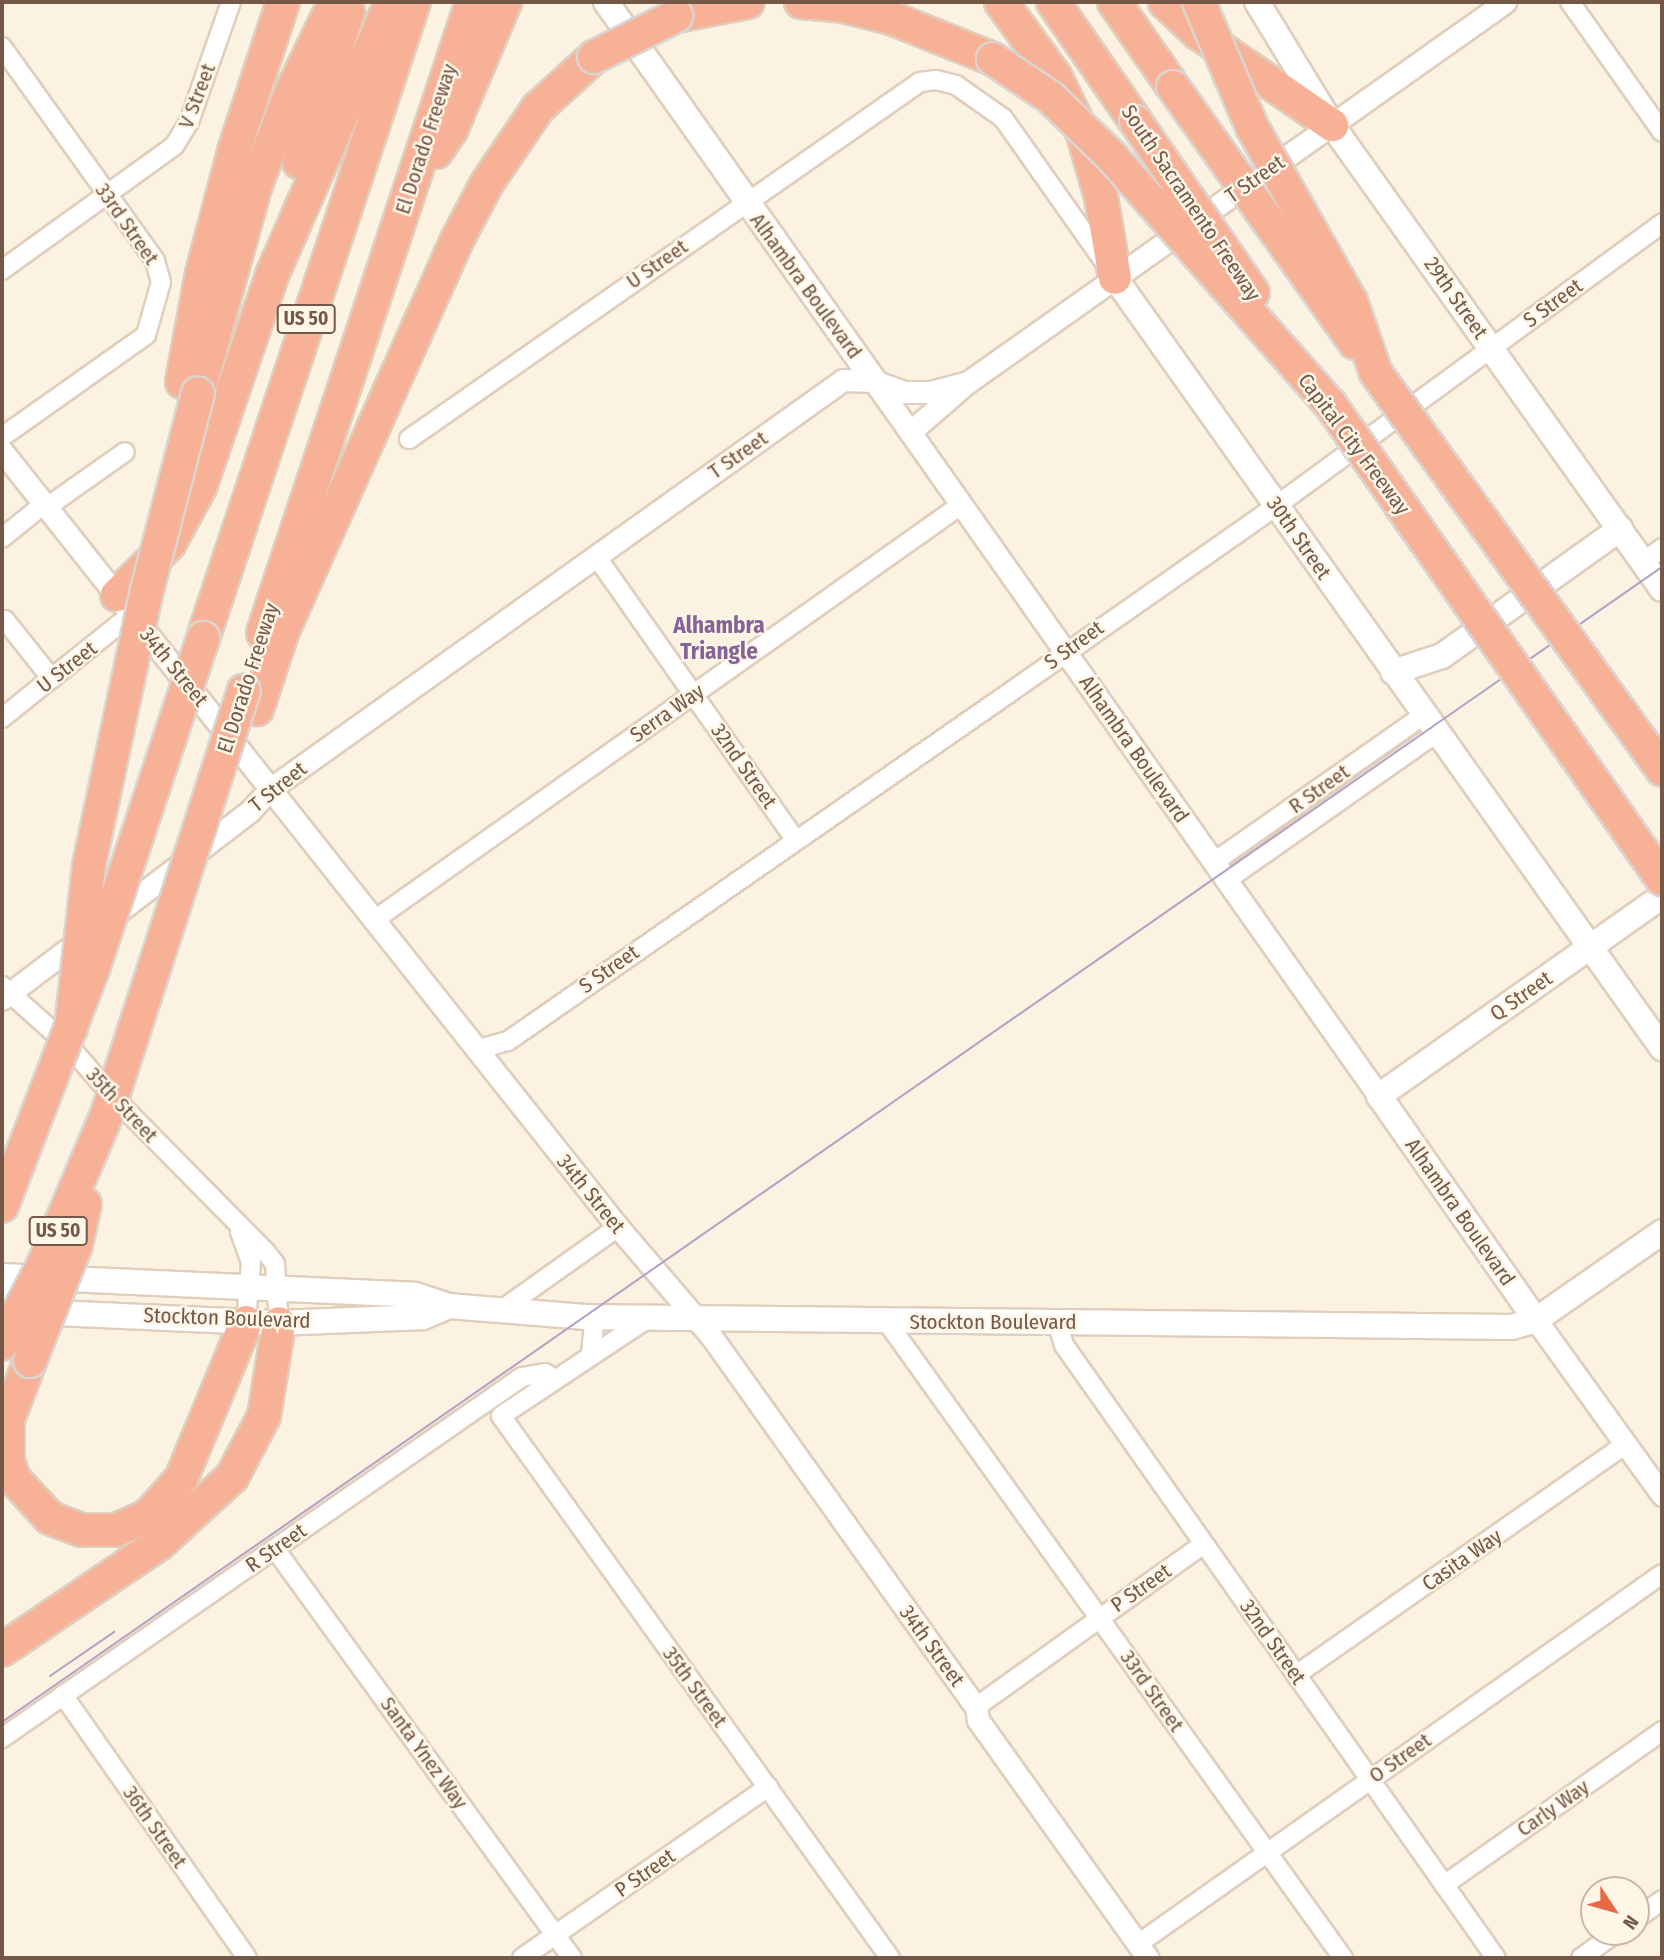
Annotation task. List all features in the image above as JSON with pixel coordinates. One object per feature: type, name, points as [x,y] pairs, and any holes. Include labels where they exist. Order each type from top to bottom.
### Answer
[{"type":"highway","points":[[189,393],[202,273],[234,148],[283,2]]},
{"type":"highway","points":[[72,1028],[89,865],[132,600],[189,393],[255,187],[290,95],[335,2]]},
{"type":"highway","points":[[272,275],[292,184],[352,2]]},
{"type":"highway","points":[[132,600],[169,544],[200,487],[272,275],[391,2]]},
{"type":"highway","name":"US 50","points":[[2,1206],[72,1028],[203,638],[380,94],[414,2]]},
{"type":"highway","name":"El Dorado Freeway","points":[[2,1344],[43,1265],[107,1114],[178,891],[251,700],[407,197],[472,2]]},
{"type":"highway","points":[[407,197],[451,130],[505,2]]},
{"type":"highway","points":[[251,700],[463,229],[510,145],[538,108],[594,57],[676,16],[748,2]]},
{"type":"highway","points":[[802,2],[839,5],[891,18],[993,58]]},
{"type":"highway","points":[[1001,2],[1055,76],[1083,134],[1101,197],[1115,278]]},
{"type":"highway","name":"South Sacramento Freeway","points":[[1053,2],[1329,404]]},
{"type":"highway","points":[[1114,2],[1376,373],[1662,770]]},
{"type":"highway","points":[[1165,2],[1198,33],[1332,125]]},
{"type":"highway","points":[[1199,2],[1247,117],[1351,300],[1376,373]]},
{"type":"highway","name":"Capital City Freeway","points":[[904,8],[993,58],[1051,98],[1112,157],[1329,404],[1662,879]]},
{"type":"highway","points":[[107,1114],[76,1245],[8,1419],[7,1452],[14,1479],[50,1518],[82,1530],[116,1530],[148,1516],[172,1494],[219,1393],[246,1322]]},
{"type":"highway","points":[[2,1650],[160,1543],[232,1477],[264,1416],[279,1323]]},
{"type":"main road","name":"Alhambra Boulevard","points":[[606,2],[874,381]]},
{"type":"main road","name":"29th Street","points":[[1257,2],[1332,125],[1620,529],[1657,570]]},
{"type":"main road","name":"30th Street","points":[[1115,278],[1588,949],[1662,1047]]},
{"type":"main road","points":[[1393,672],[1441,656],[1620,529]]},
{"type":"main road","name":"Q Street","points":[[1379,1096],[1662,896]]},
{"type":"main road","name":"Alhambra Boulevard","points":[[1379,1096],[1536,1321]]},
{"type":"main road","points":[[1536,1321],[1662,1232]]},
{"type":"main road","name":"Stockton Boulevard","points":[[2,1276],[136,1285],[415,1295],[449,1306],[694,1321],[1512,1327],[1536,1321]]},
{"type":"main road","points":[[2,1294],[97,1299],[136,1285]]},
{"type":"main road","name":"Stockton Boulevard","points":[[2,1312],[279,1323],[423,1317],[449,1306]]},
{"type":"street","name":"V Street","points":[[2,270],[159,160],[180,138],[231,2]]},
{"type":"street","name":"T Street","points":[[4,993],[250,811],[270,789],[844,380],[874,381],[904,392],[931,392],[968,382],[1505,2]]},
{"type":"street","points":[[1570,2],[1662,132]]},
{"type":"street","name":"33rd Street","points":[[2,47],[159,268],[161,282],[153,323],[141,340],[2,437]]},
{"type":"street","name":"30th Street","points":[[904,90],[920,82],[945,81],[1003,118],[1115,278]]},
{"type":"street","name":"U Street","points":[[410,439],[904,90]]},
{"type":"street","name":"S Street","points":[[476,1050],[508,1041],[1064,651],[1276,506],[1662,223]]},
{"type":"street","name":"Alhambra Boulevard","points":[[874,381],[1379,1096]]},
{"type":"street","points":[[910,432],[968,382]]},
{"type":"street","name":"34th Street","points":[[2,451],[46,506],[132,600],[270,789],[373,921],[694,1321],[711,1336],[976,1707],[978,1720],[1143,1951]]},
{"type":"street","points":[[2,538],[125,452]]},
{"type":"street","name":"Serra Way","points":[[373,921],[961,505]]},
{"type":"street","name":"32nd Street","points":[[596,556],[795,839]]},
{"type":"street","name":"U Street","points":[[2,718],[52,679],[132,600]]},
{"type":"street","points":[[5,620],[52,679]]},
{"type":"street","name":"R Street","points":[[1214,862],[1430,724]]},
{"type":"street","name":"R Street","points":[[1227,880],[1430,724]]},
{"type":"street","name":"35th Street","points":[[4,993],[69,1046],[275,1264],[279,1290],[279,1323]]},
{"type":"street","points":[[505,1308],[618,1227]]},
{"type":"street","name":"35th Street","points":[[239,1228],[251,1262],[246,1322]]},
{"type":"street","points":[[591,1353],[595,1317]]},
{"type":"street","points":[[554,1379],[647,1319]]},
{"type":"street","name":"Alhambra Boulevard","points":[[1536,1321],[1662,1495]]},
{"type":"street","name":"33rd Street","points":[[887,1322],[1343,1958]]},
{"type":"street","name":"32nd Street","points":[[1057,1322],[1064,1345],[1496,1958]]},
{"type":"street","name":"R Street","points":[[2,1738],[522,1377],[545,1373],[554,1379]]},
{"type":"street","name":"35th Street","points":[[554,1379],[501,1416],[890,1958]]},
{"type":"street","name":"Casita Way","points":[[1296,1675],[1626,1444]]},
{"type":"street","name":"P Street","points":[[976,1707],[1204,1544]]},
{"type":"street","name":"Santa Ynez Way","points":[[275,1549],[572,1958]]},
{"type":"street","name":"O Street","points":[[1143,1951],[1267,1852],[1662,1574]]},
{"type":"street","name":"36th Street","points":[[63,1696],[247,1958]]},
{"type":"street","name":"Carly Way","points":[[1444,1885],[1662,1731]]},
{"type":"street","name":"P Street","points":[[522,1958],[768,1787]]},
{"type":"street","points":[[1581,1958],[1598,1946]]},
{"type":"tram line","points":[[2,1722],[1662,567]]},
{"type":"tram line","points":[[50,1676],[114,1632]]},
{"type":"district","name":"Alhambra Triangle","points":[[719,638]]}]
